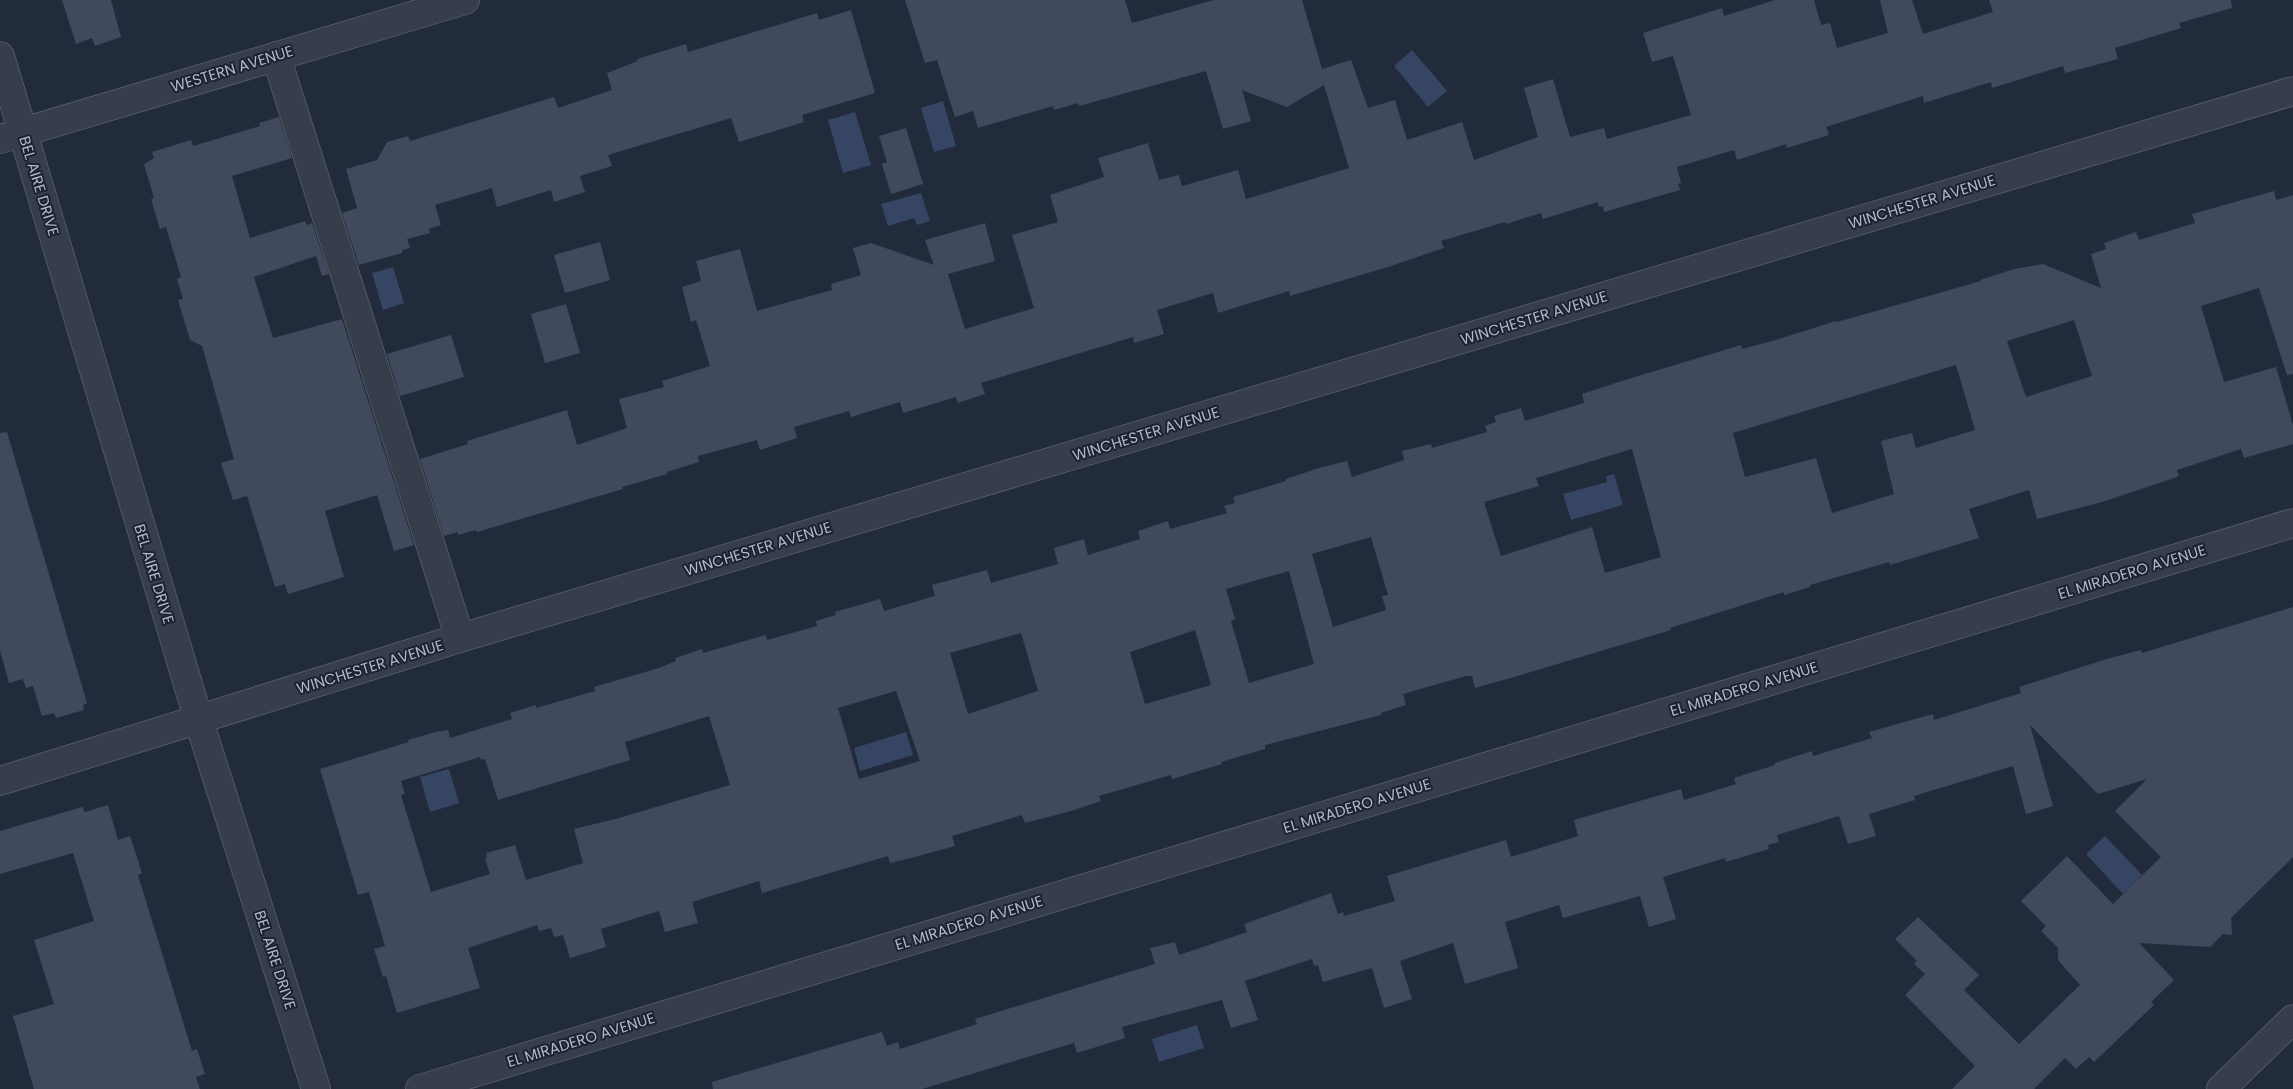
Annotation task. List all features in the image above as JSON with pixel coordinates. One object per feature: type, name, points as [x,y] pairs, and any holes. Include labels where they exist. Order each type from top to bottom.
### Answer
[{"type":"street","name":"WESTERN AVENUE","points":[[11,135],[465,0]]},
{"type":"street","name":"BEL AIRE DRIVE","points":[[0,56],[11,135],[316,1089]]},
{"type":"street","points":[[276,56],[460,638]]},
{"type":"street","name":"WINCHESTER AVENUE","points":[[0,781],[199,721],[460,638],[2293,91]]},
{"type":"street","name":"EL MIRADERO AVENUE","points":[[420,1089],[2293,523]]},
{"type":"street","points":[[2221,1089],[2293,1019]]},
{"type":"water","points":[[1412,50],[1447,91],[1428,107],[1394,66]]},
{"type":"water","points":[[943,101],[956,146],[934,152],[921,108]]},
{"type":"water","points":[[855,112],[871,165],[843,173],[828,120]]},
{"type":"water","points":[[921,193],[930,221],[917,225],[914,218],[888,226],[881,204]]},
{"type":"water","points":[[393,267],[404,303],[383,310],[372,273]]},
{"type":"water","points":[[1614,474],[1623,505],[1571,520],[1563,494],[1607,482],[1606,476]]},
{"type":"water","points":[[906,732],[913,755],[860,771],[854,748]]},
{"type":"water","points":[[449,769],[459,803],[430,812],[420,777]]},
{"type":"water","points":[[2105,836],[2142,875],[2123,894],[2086,854]]},
{"type":"water","points":[[1197,1025],[1204,1048],[1159,1062],[1152,1039]]},
{"type":"building","points":[[62,0],[111,0],[121,37],[95,46],[92,38],[76,44]]},
{"type":"building","points":[[905,0],[1125,0],[1132,23],[1214,0],[1302,0],[1322,69],[1351,60],[1368,108],[1395,100],[1407,140],[1462,122],[1474,160],[1538,137],[1524,88],[1553,79],[1570,137],[1604,128],[1607,139],[1691,115],[1673,56],[1652,62],[1643,33],[1722,8],[1724,16],[1775,0],[1814,0],[1821,25],[1830,23],[1837,48],[1888,33],[1880,0],[1912,0],[1923,34],[1993,12],[1989,0],[2231,0],[2232,8],[2179,23],[2181,28],[2115,48],[2118,59],[2065,73],[2063,66],[1992,88],[1991,82],[1924,103],[1923,96],[1826,127],[1829,135],[1787,148],[1786,144],[1737,160],[1734,150],[1677,167],[1681,183],[1678,184],[1680,190],[1604,212],[1603,206],[1599,207],[1598,202],[1543,219],[1541,213],[1506,224],[1505,222],[1441,241],[1444,248],[1388,267],[1290,296],[1289,291],[1218,313],[1213,293],[1157,310],[1164,334],[1134,343],[1133,337],[981,383],[985,394],[958,403],[956,397],[903,413],[900,402],[851,417],[849,411],[794,427],[797,438],[760,450],[757,440],[698,456],[699,462],[667,472],[667,474],[622,487],[623,489],[477,532],[476,530],[458,535],[458,532],[444,536],[420,459],[468,444],[467,441],[567,410],[577,445],[627,428],[619,399],[664,387],[662,381],[710,366],[696,320],[691,322],[682,287],[701,281],[696,261],[740,249],[757,311],[832,290],[831,284],[861,275],[853,248],[871,243],[934,265],[925,240],[985,223],[995,261],[948,274],[965,329],[1034,308],[1012,235],[1058,222],[1050,195],[1104,177],[1098,158],[1148,143],[1159,180],[1179,175],[1182,186],[1238,170],[1246,199],[1349,168],[1324,85],[1287,107],[1242,90],[1251,121],[1223,129],[1206,71],[1079,106],[1078,103],[1054,110],[1053,106],[978,128],[973,111],[955,117],[937,60],[925,63]]},
{"type":"building","points":[[851,10],[875,93],[802,115],[804,122],[739,142],[731,118],[608,155],[612,166],[580,176],[585,192],[554,202],[551,190],[497,207],[492,188],[435,205],[441,225],[429,229],[430,233],[407,239],[410,248],[402,250],[402,253],[359,265],[342,213],[357,208],[346,169],[377,160],[387,142],[408,136],[410,141],[554,97],[558,108],[612,90],[607,73],[638,61],[637,59],[686,44],[688,52],[817,13],[819,20]]},
{"type":"building","points":[[279,117],[292,158],[232,176],[250,238],[305,221],[307,225],[312,223],[329,274],[322,276],[316,256],[254,277],[273,338],[342,319],[414,545],[394,551],[377,495],[325,511],[344,577],[288,594],[285,584],[275,587],[247,496],[233,500],[221,463],[234,459],[202,346],[190,340],[178,300],[183,299],[177,279],[181,277],[166,227],[160,229],[151,199],[154,198],[144,164],[154,158],[152,152],[191,140],[193,146],[260,126],[259,123]]},
{"type":"building","points":[[906,128],[923,184],[891,194],[882,164],[887,162],[879,136]]},
{"type":"building","points":[[2274,191],[2276,200],[2293,195],[2293,374],[2287,375],[2259,288],[2201,306],[2224,382],[2276,367],[2293,425],[2293,444],[2244,458],[2241,449],[2177,470],[2179,476],[2174,478],[2102,502],[2037,519],[2029,490],[1969,509],[1979,538],[1890,565],[1889,562],[1810,585],[1810,587],[1784,595],[1784,592],[1670,628],[1671,630],[1475,688],[1472,676],[1466,676],[1403,694],[1406,705],[1381,713],[1381,715],[1265,745],[1265,749],[1172,779],[1171,775],[1099,796],[1101,801],[1071,811],[1025,823],[1022,815],[952,836],[955,846],[890,863],[888,856],[762,893],[759,881],[692,902],[698,923],[665,932],[659,911],[601,929],[606,947],[570,958],[563,935],[554,937],[551,928],[539,931],[537,925],[468,948],[480,988],[397,1013],[386,976],[383,977],[374,949],[385,946],[369,892],[358,895],[320,769],[436,732],[448,730],[450,738],[512,719],[510,713],[536,705],[536,708],[595,691],[594,687],[659,668],[676,661],[675,658],[702,649],[703,653],[766,635],[767,640],[817,626],[816,621],[836,615],[835,612],[880,599],[884,611],[935,596],[932,585],[987,570],[991,583],[1058,564],[1054,548],[1084,539],[1088,555],[1140,539],[1138,531],[1168,521],[1170,529],[1227,513],[1224,506],[1235,503],[1233,497],[1286,481],[1286,479],[1319,468],[1347,461],[1352,477],[1404,460],[1402,451],[1431,444],[1432,448],[1487,432],[1485,426],[1496,422],[1494,416],[1521,408],[1525,421],[1584,403],[1582,394],[1625,380],[1741,345],[1742,349],[1776,340],[1836,321],[1981,281],[2014,269],[2043,264],[2101,288],[2091,254],[2106,249],[2104,243],[2136,232],[2139,240],[2195,223],[2192,214]],"holes":[[[2074,320],[2092,376],[2026,397],[2007,341]],[[1956,365],[1975,430],[1916,448],[1912,433],[1881,441],[1894,494],[1832,513],[1816,458],[1745,477],[1733,433]],[[1632,449],[1661,557],[1605,573],[1592,527],[1501,556],[1484,502],[1539,486],[1536,478]],[[1371,537],[1388,595],[1382,596],[1386,610],[1333,627],[1312,554]],[[1289,571],[1314,664],[1249,683],[1231,621],[1235,619],[1226,589]],[[1195,630],[1211,685],[1145,704],[1130,652]],[[1021,633],[1038,691],[968,714],[950,653]],[[896,691],[920,761],[859,779],[838,708]],[[709,716],[730,785],[619,818],[574,829],[583,863],[526,880],[515,845],[486,853],[487,858],[485,859],[490,874],[431,892],[401,795],[405,794],[401,781],[480,757],[481,760],[485,759],[498,800],[630,760],[625,742]]]},
{"type":"building","points":[[600,242],[610,280],[565,293],[554,255]]},
{"type":"building","points":[[566,304],[580,353],[545,363],[531,314]]},
{"type":"building","points":[[451,335],[464,377],[400,396],[387,354]]},
{"type":"building","points":[[7,432],[87,703],[83,705],[84,710],[56,718],[54,713],[42,716],[33,686],[26,688],[23,679],[9,683],[0,651],[0,433]]},
{"type":"building","points":[[2293,607],[2293,857],[2231,918],[2232,935],[2223,934],[2210,947],[2139,943],[2174,980],[2151,1002],[2154,1005],[2094,1062],[2089,1057],[2076,1069],[2065,1058],[2034,1089],[1952,1089],[1975,1066],[1905,995],[1925,974],[1914,964],[1917,961],[1895,939],[1918,917],[1979,975],[1964,990],[2019,1044],[2080,985],[2058,960],[2058,948],[2041,931],[2046,926],[2021,901],[2067,856],[2113,904],[2161,857],[2115,811],[2147,779],[2098,794],[2030,725],[2053,806],[2026,814],[2013,766],[1914,796],[1915,800],[1869,814],[1876,836],[1848,844],[1839,816],[1777,835],[1779,842],[1768,845],[1769,849],[1726,862],[1725,858],[1663,877],[1676,919],[1649,927],[1640,896],[1563,918],[1559,905],[1505,922],[1518,968],[1465,984],[1453,943],[1400,961],[1412,999],[1384,1008],[1372,968],[1323,982],[1318,965],[1314,966],[1312,959],[1245,981],[1258,1020],[1231,1028],[1222,1000],[1122,1027],[1125,1038],[1077,1053],[1074,1043],[922,1089],[713,1089],[712,1082],[882,1032],[887,1046],[898,1042],[900,1049],[977,1024],[975,1019],[1155,964],[1150,948],[1175,942],[1179,955],[1247,932],[1244,924],[1331,893],[1338,914],[1343,912],[1344,916],[1395,901],[1387,876],[1506,840],[1511,857],[1578,836],[1574,820],[1681,789],[1684,800],[1736,784],[1734,778],[1775,765],[1775,763],[1812,751],[1813,756],[1872,738],[1869,732],[1933,714],[1934,720],[2021,693],[2019,687],[2110,658],[2141,650],[2142,653]]},
{"type":"building","points":[[108,805],[118,840],[130,836],[142,873],[138,875],[192,1051],[197,1049],[205,1074],[196,1077],[200,1089],[34,1089],[13,1016],[54,1004],[34,940],[94,921],[73,853],[0,874],[0,831],[82,807],[85,812]]}]
